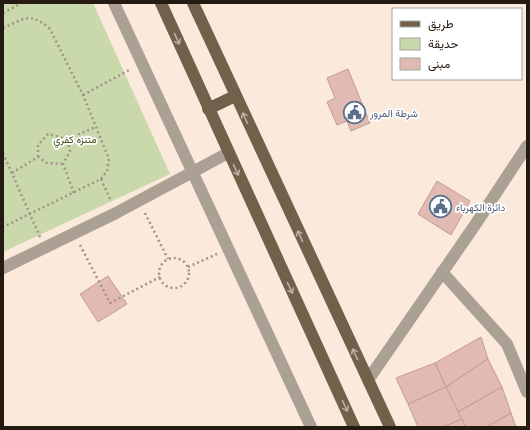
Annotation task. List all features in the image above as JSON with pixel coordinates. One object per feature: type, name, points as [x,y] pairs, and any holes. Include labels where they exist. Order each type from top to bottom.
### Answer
[{"type":"main road","points":[[162,3],[228,153],[354,427]]},
{"type":"main road","points":[[193,3],[390,427]]},
{"type":"main road","points":[[208,108],[235,96]]},
{"type":"street","points":[[114,3],[311,427]]},
{"type":"street","points":[[368,380],[527,146]]},
{"type":"street","points":[[3,268],[44,246],[116,213],[228,153]]},
{"type":"street","points":[[442,272],[507,344],[527,392]]},
{"type":"path","points":[[3,13],[22,3]]},
{"type":"path","points":[[3,28],[27,17],[41,21],[50,29],[83,95],[109,159],[107,171],[101,179],[3,228]]},
{"type":"path","points":[[83,95],[142,63]]},
{"type":"path","points":[[38,158],[38,145],[48,134],[67,139],[96,127]]},
{"type":"path","points":[[67,139],[70,151],[63,164],[74,193]]},
{"type":"path","points":[[3,153],[44,246]]},
{"type":"path","points":[[38,158],[46,163],[63,164]]},
{"type":"path","points":[[12,173],[38,158]]},
{"type":"path","points":[[101,179],[116,213]]},
{"type":"path","points":[[139,201],[168,259]]},
{"type":"path","points":[[74,233],[110,303],[160,277]]},
{"type":"path","points":[[188,267],[228,249]]},
{"type":"path","points":[[179,258],[184,261],[188,267],[188,279],[181,287],[176,288],[167,286],[163,283],[160,277],[162,265],[168,259],[179,258]]},
{"type":"green space","name":"متنزه كفري","points":[[3,3],[93,3],[170,174],[3,252]]},
{"type":"building","points":[[348,69],[370,123],[351,131],[347,121],[337,125],[327,102],[335,98],[327,78]]},
{"type":"building","points":[[437,181],[470,201],[451,235],[418,214]]},
{"type":"building","points":[[108,276],[127,304],[98,322],[80,294]]},
{"type":"building","points":[[481,337],[488,359],[446,387],[435,363]]},
{"type":"building","points":[[488,359],[502,387],[458,412],[446,387]]},
{"type":"building","points":[[435,363],[446,387],[408,404],[396,378]]},
{"type":"building","points":[[446,387],[462,419],[443,427],[418,427],[408,404]]},
{"type":"building","points":[[502,387],[511,413],[487,427],[466,427],[458,412]]},
{"type":"building","points":[[511,413],[516,427],[487,427]]},
{"type":"building","points":[[462,419],[465,427],[443,427]]},
{"type":"place","name":"شرطة المرور","points":[[354,113]]},
{"type":"place","name":"دائرة الكهرباء","points":[[440,207]]}]
